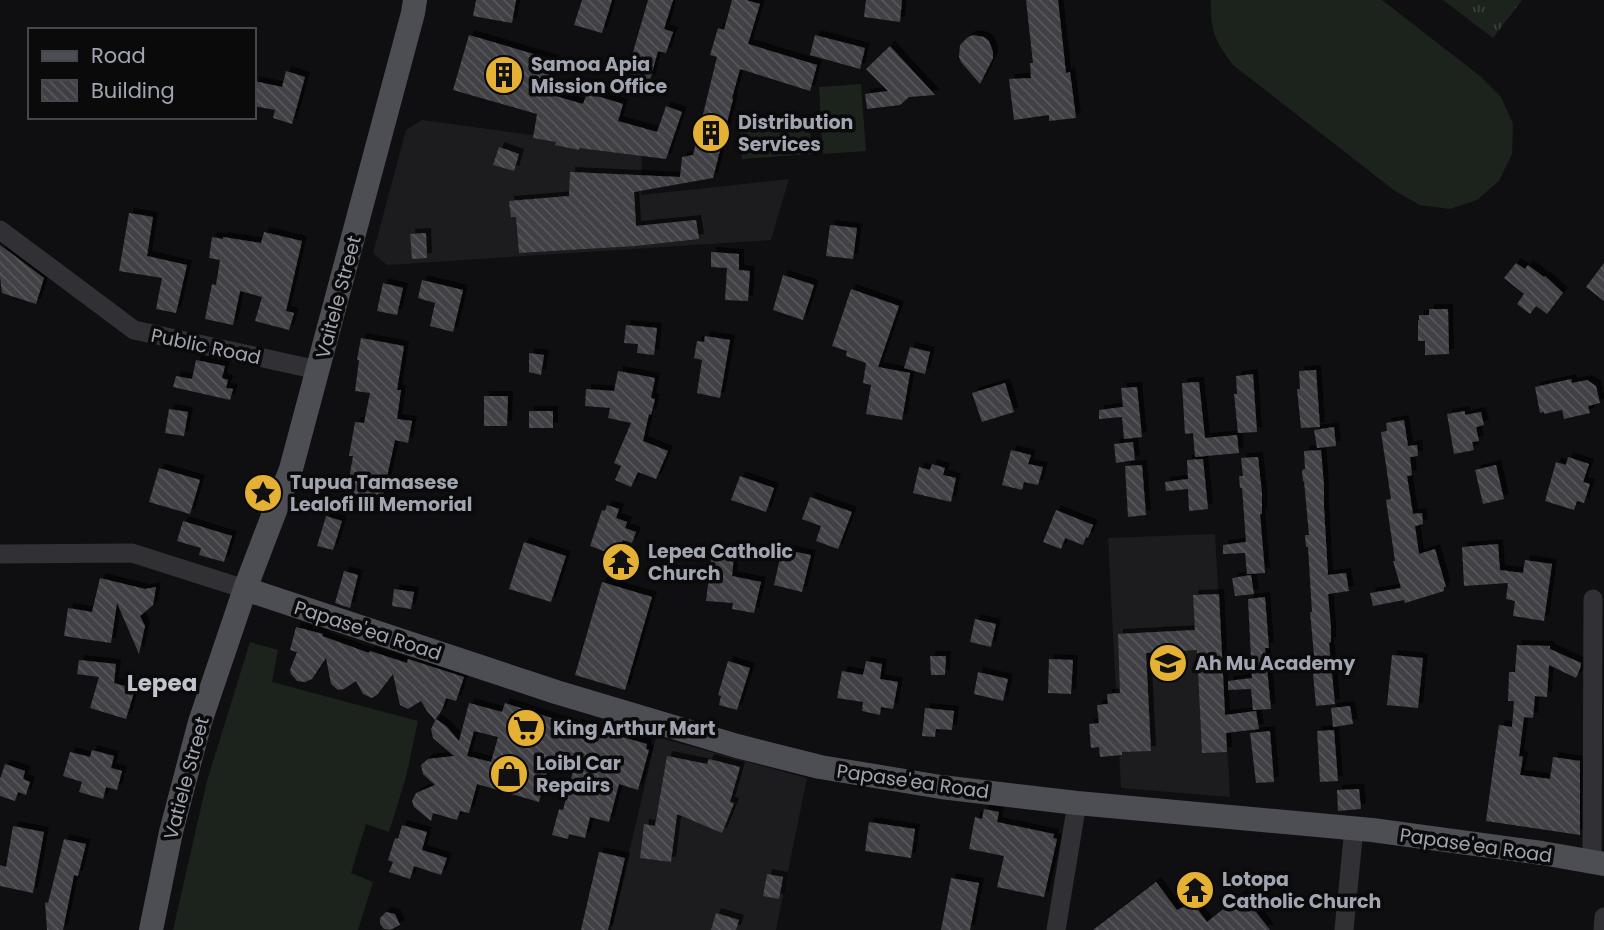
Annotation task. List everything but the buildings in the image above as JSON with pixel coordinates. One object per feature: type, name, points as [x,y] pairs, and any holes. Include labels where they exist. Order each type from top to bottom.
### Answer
[{"type":"main road","name":"Vaitele Street","points":[[245,589],[291,469],[415,0]]},
{"type":"main road","name":"Papase'ea Road","points":[[245,589],[556,692],[737,746],[820,767],[941,787],[1077,803],[1354,828],[1598,863]]},
{"type":"main road","name":"Vatiele Street","points":[[151,930],[171,832],[200,722],[245,589]]},
{"type":"street","name":"Public Road","points":[[0,230],[134,330],[318,370]]},
{"type":"street","points":[[0,554],[132,553],[245,589]]},
{"type":"street","points":[[1593,599],[1598,863]]},
{"type":"street","points":[[1056,930],[1077,803]]},
{"type":"street","points":[[1344,930],[1354,828]]},
{"type":"street","points":[[1603,930],[1604,917]]},
{"type":"shaded area","points":[[422,120],[642,150],[641,195],[789,179],[771,240],[387,265],[373,253],[406,130]]},
{"type":"shaded area","name":"Ah Mu Academy","points":[[1215,534],[1230,797],[1121,788],[1108,538]]},
{"type":"shaded area","points":[[656,737],[807,778],[776,930],[611,930]]},
{"type":"green space","points":[[1211,0],[1382,0],[1480,76],[1501,97],[1513,124],[1512,154],[1499,181],[1477,200],[1450,209],[1420,205],[1395,191],[1233,65],[1215,35],[1211,20]]},
{"type":"green space","points":[[1443,0],[1522,0],[1493,38]]},
{"type":"green space","points":[[861,84],[866,151],[823,154],[819,87]]},
{"type":"green space","points":[[809,120],[812,154],[742,159],[739,125]]},
{"type":"green space","points":[[250,642],[278,650],[272,682],[418,721],[406,777],[389,832],[366,824],[351,873],[373,882],[358,930],[173,930],[207,781]]},
{"type":"place","name":"Samoa Apia Mission Office","points":[[504,75]]},
{"type":"place","name":"Distribution Services","points":[[711,133]]},
{"type":"place","name":"Tupua Tamasese Lealofi III Memorial","points":[[263,493]]},
{"type":"place","name":"Lepea Catholic Church","points":[[621,562]]},
{"type":"place","name":"Ah Mu Academy","points":[[1168,663]]},
{"type":"place","name":"King Arthur Mart","points":[[526,728]]},
{"type":"place","name":"Loibl Car Repairs","points":[[509,774]]},
{"type":"place","name":"Lotopa Catholic Church","points":[[1195,890]]},
{"type":"district","name":"Lepea","points":[[162,683]]}]
